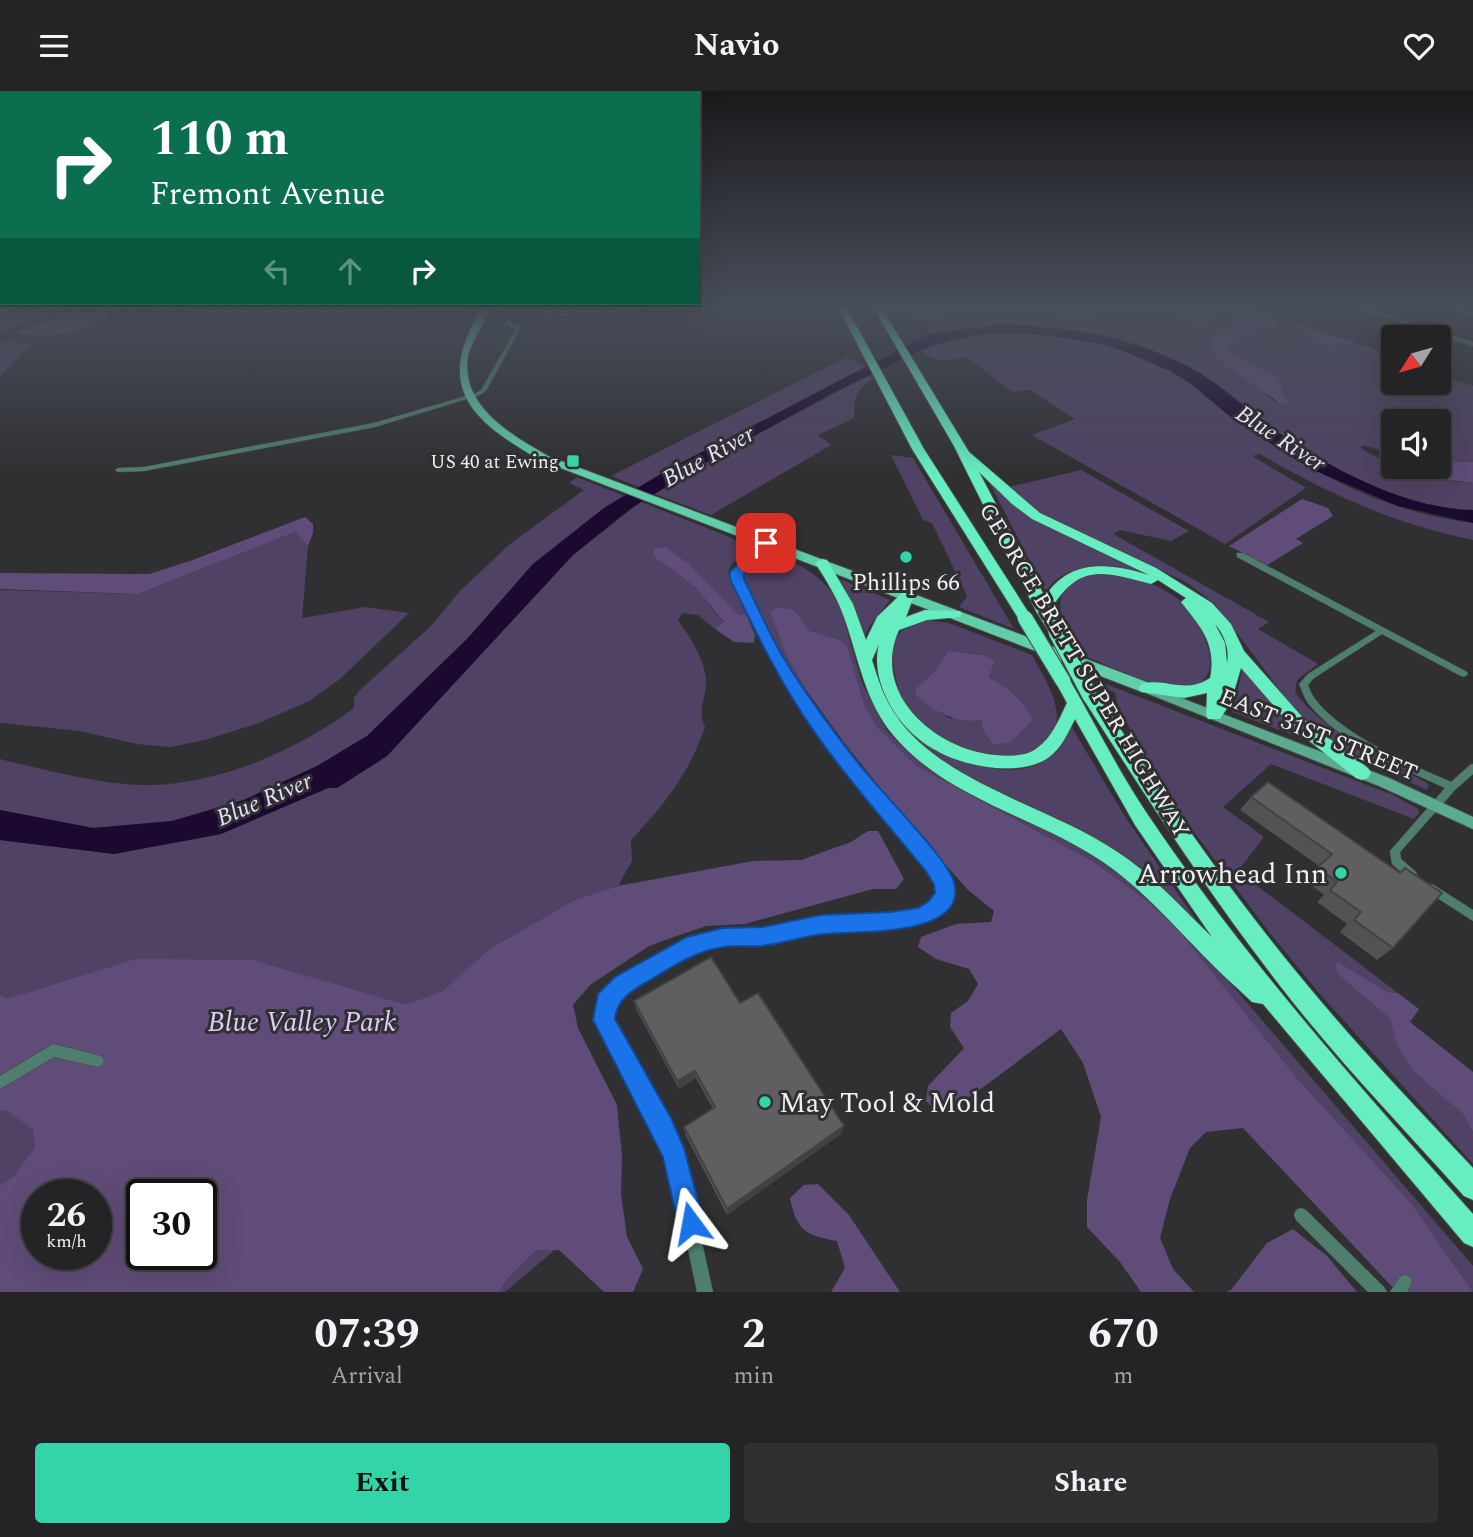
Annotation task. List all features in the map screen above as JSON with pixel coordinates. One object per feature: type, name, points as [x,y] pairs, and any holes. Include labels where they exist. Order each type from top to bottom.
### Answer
[{"type":"highway","name":"GEORGE BRETT SUPER HIGHWAY","points":[[872,363],[918,449],[1063,681],[1082,700],[1271,955],[1333,1032],[1473,1187]]},
{"type":"highway","name":"GEORGE BRETT SUPER HIGHWAY","points":[[911,363],[962,449],[1056,632],[1082,700],[1140,819],[1213,921],[1290,1021],[1473,1234]]},
{"type":"highway","points":[[962,449],[1003,491],[1034,514],[1071,535],[1189,590],[1223,625],[1237,653],[1298,724],[1362,773]]},
{"type":"highway","points":[[822,563],[846,604],[875,694],[886,715],[901,734],[924,754],[974,784],[1110,856],[1147,884],[1211,951],[1290,1021]]},
{"type":"highway","points":[[1043,611],[1060,585],[1080,573],[1109,570],[1135,574],[1180,595],[1205,621],[1216,641],[1220,659],[1214,715]]},
{"type":"highway","points":[[864,661],[882,620],[907,596]]},
{"type":"highway","points":[[907,596],[905,608],[891,628],[885,647],[885,670],[892,694],[901,712],[919,732],[961,757],[987,762],[1032,759],[1047,750],[1082,700]]},
{"type":"highway","points":[[891,628],[925,615],[955,614]]},
{"type":"highway","points":[[1214,715],[1224,705],[1237,653]]},
{"type":"highway","points":[[1147,688],[1182,693],[1209,687],[1217,681]]},
{"type":"main road","points":[[463,363],[465,383],[471,397],[486,417],[508,437],[544,458],[1147,688]]},
{"type":"main road","name":"EAST 31ST STREET","points":[[1147,688],[1362,773],[1473,823]]},
{"type":"street","points":[[118,470],[144,469],[333,434],[471,397],[483,391],[499,363]]},
{"type":"street","points":[[705,1292],[676,1157],[604,1020],[606,1002],[622,984],[687,947],[723,937],[763,936],[821,925],[890,921],[921,916],[937,908],[945,895],[944,882],[932,864],[852,769],[800,697],[771,649],[737,579],[737,572],[766,543]]},
{"type":"street","points":[[1240,555],[1464,674]]},
{"type":"street","points":[[1383,630],[1311,676],[1303,684],[1305,695],[1316,709],[1376,751],[1452,787]]},
{"type":"street","points":[[1473,768],[1452,787],[1395,851],[1396,861],[1410,874],[1473,916]]},
{"type":"street","points":[[0,1083],[53,1050],[99,1061]]},
{"type":"street","points":[[1301,1215],[1379,1292]]},
{"type":"green space","points":[[0,363],[14,363],[0,377]]},
{"type":"green space","points":[[835,363],[860,363],[866,366],[639,487],[611,476]]},
{"type":"green space","points":[[975,363],[1154,363],[1194,386],[1236,420],[1290,456],[1348,487],[1378,499],[1409,510],[1473,523],[1473,540],[1416,525],[1363,506],[1260,454],[1252,456],[1306,488],[1225,544],[1032,435],[1075,419],[1030,390],[1012,392]]},
{"type":"green space","points":[[1181,363],[1234,363],[1246,378],[1278,404],[1250,363],[1381,363],[1381,395],[1451,395],[1451,378],[1473,386],[1473,462],[1451,461],[1451,409],[1381,409],[1381,450],[1362,445],[1361,448],[1381,459],[1381,479],[1443,479],[1473,483],[1473,510],[1425,503],[1355,477],[1291,441],[1231,395]]},
{"type":"green space","points":[[1224,363],[1250,363],[1277,376],[1282,387],[1281,393],[1289,402],[1285,405]]},
{"type":"green space","points":[[869,375],[872,379],[857,395],[854,418],[818,435],[831,445],[711,515],[655,494],[719,455]]},
{"type":"green space","points":[[891,455],[913,458],[1014,629],[959,607],[967,596],[932,523],[923,520]]},
{"type":"green space","points":[[1451,461],[1473,462],[1473,483],[1441,479],[1451,479]]},
{"type":"green space","points":[[1081,470],[1189,531],[1171,541],[1120,530],[1113,534],[1269,622],[1258,629],[1318,664],[1297,680],[1295,692],[1308,707],[1357,745],[1429,784],[1427,790],[1364,762],[1315,728],[1295,710],[1215,604],[1186,582],[1045,517],[1004,488]]},
{"type":"green space","points":[[577,477],[624,496],[604,508],[533,564],[468,638],[367,736],[317,766],[244,800],[172,821],[93,828],[0,810],[0,759],[97,780],[152,785],[179,783],[232,771],[309,737],[354,708],[354,698],[361,689],[432,625],[459,592],[510,544],[584,490],[569,483]]},
{"type":"green space","points":[[989,482],[1005,496],[1160,578],[1114,569],[1083,568],[1056,580],[1046,592]]},
{"type":"green space","points":[[1302,499],[1328,508],[1333,516],[1296,539],[1303,543],[1267,565],[1229,546]]},
{"type":"green space","name":"Blue Valley Park","points":[[641,502],[740,543],[741,556],[731,565],[728,573],[746,614],[739,615],[689,564],[654,557],[695,587],[724,623],[715,629],[698,615],[682,613],[678,620],[696,648],[705,672],[702,721],[705,727],[691,760],[674,788],[631,840],[632,861],[618,886],[574,900],[491,948],[621,1194],[505,1292],[0,1292],[0,840],[114,854],[221,834],[328,788],[337,788],[387,756],[573,555]]},
{"type":"green space","points":[[305,517],[313,524],[308,546],[295,532],[138,594],[0,589],[0,573],[149,574]]},
{"type":"green space","points":[[295,532],[308,546],[302,618],[365,607],[409,613],[340,679],[309,701],[259,723],[205,740],[170,747],[137,744],[80,731],[0,723],[0,590],[138,594]]},
{"type":"green space","points":[[665,547],[689,564],[739,615],[746,614],[755,635],[754,643],[734,642],[715,629],[724,622],[695,587],[654,557],[654,549]]},
{"type":"green space","points":[[766,557],[777,557],[798,564],[817,577],[833,593],[839,602],[862,683],[887,731],[903,747],[934,772],[1078,847],[1135,884],[1189,935],[1473,1266],[1473,1292],[1411,1203],[1297,1078],[1178,929],[1145,899],[1094,862],[917,766],[877,727],[865,706],[847,646],[840,640],[810,631],[794,610],[770,612],[786,655],[806,690],[800,690],[742,579],[745,568]]},
{"type":"green space","points":[[1095,574],[1117,575],[1149,583],[1168,592],[1185,605],[1207,644],[1209,670],[1203,680],[1191,686],[1165,685],[1136,677],[1082,655],[1063,620],[1060,602],[1068,583]]},
{"type":"green space","points":[[835,577],[890,600],[863,639],[855,608]]},
{"type":"green space","points":[[778,607],[794,610],[810,631],[840,640],[847,646],[865,706],[877,727],[917,766],[1094,862],[1145,899],[1178,929],[1297,1078],[1411,1203],[1473,1292],[1397,1292],[1243,1128],[1206,1132],[1190,1148],[1170,1199],[1160,1238],[1173,1269],[1194,1292],[1141,1292],[1120,1262],[1087,1227],[1087,1200],[1101,1117],[1083,1063],[1061,1029],[974,1094],[938,1113],[926,1101],[928,1086],[964,1048],[950,1027],[951,1013],[968,1001],[978,984],[969,969],[936,959],[918,947],[921,937],[956,924],[991,922],[994,911],[967,889],[895,807],[806,690],[786,655],[770,612]]},
{"type":"green space","points":[[925,620],[949,623],[1032,655],[1048,685],[1056,710],[1055,727],[1047,741],[1026,753],[1009,757],[991,756],[955,746],[924,727],[904,703],[893,660],[896,638],[917,622]],"holes":[[[948,651],[983,655],[995,660],[989,677],[1008,689],[1033,720],[1021,730],[983,731],[981,720],[949,718],[915,695],[917,687],[936,670]]]},
{"type":"green space","points":[[948,651],[983,655],[995,660],[989,677],[1008,689],[1023,704],[1033,720],[1010,743],[993,744],[983,731],[981,720],[962,720],[945,715],[915,695],[917,687],[936,670]]},
{"type":"green space","points":[[1244,664],[1313,743],[1232,712]]},
{"type":"green space","points":[[1103,683],[1393,795],[1418,809],[1419,813],[1414,819],[1271,764],[1223,807],[1264,837],[1238,871],[1398,993],[1387,992],[1339,963],[1344,980],[1390,1018],[1397,1046],[1415,1073],[1462,1113],[1473,1132],[1473,1164],[1318,992],[1266,928],[1167,796],[1118,706],[1115,693],[1106,689]]},
{"type":"green space","points":[[898,721],[902,721],[926,743],[944,754],[979,767],[998,769],[1034,766],[1050,758],[1062,745],[1070,724],[1124,815],[1198,923],[1162,888],[1123,857],[965,774],[919,741]]},
{"type":"green space","name":"Blue Valley Park","points":[[868,831],[878,831],[904,879],[896,889],[873,889],[745,924],[706,926],[649,946],[590,985],[573,1005],[578,1028],[617,1105],[622,1156],[621,1194],[627,1237],[643,1269],[633,1292],[604,1292],[559,1250],[536,1250],[504,1282],[500,1292],[0,1292],[0,1186],[15,1175],[35,1148],[33,1129],[7,1111],[0,1110],[0,995],[7,999],[136,959],[252,960],[406,1005],[443,991],[491,948],[574,900],[618,886],[753,861],[801,860],[851,842]]},
{"type":"green space","points":[[1338,962],[1387,992],[1398,993],[1419,1009],[1410,1022],[1473,1072],[1473,1132],[1462,1113],[1415,1073],[1397,1046],[1390,1018],[1344,980],[1335,967]]},
{"type":"green space","points":[[818,1184],[849,1215],[900,1292],[831,1292],[845,1268],[837,1241],[818,1237],[804,1230],[796,1218],[790,1198],[804,1185]]},
{"type":"green space","points":[[1293,1229],[1327,1256],[1357,1292],[1226,1292],[1231,1290],[1267,1243]]},
{"type":"water","name":"Blue River","points":[[874,363],[894,363],[719,455],[631,508],[573,555],[387,756],[337,788],[328,788],[221,834],[114,854],[0,840],[0,810],[93,828],[172,821],[244,800],[317,766],[367,736],[468,638],[533,564],[604,508],[669,469]]},
{"type":"water","name":"Blue River","points":[[1152,363],[1181,363],[1187,366],[1227,392],[1290,441],[1332,466],[1401,496],[1449,508],[1473,510],[1473,523],[1398,506],[1311,469],[1232,418],[1191,384]]},
{"type":"building","points":[[1268,782],[1400,873],[1405,868],[1442,893],[1393,948],[1354,920],[1361,912],[1330,890],[1337,882],[1317,868],[1332,854],[1251,797]]},
{"type":"building","name":"May Tool & Mold","points":[[711,957],[740,1003],[758,993],[844,1126],[727,1209],[684,1127],[715,1107],[695,1071],[677,1081],[634,1001]]},
{"type":"place","name":"US 40 at Ewing","points":[[573,461]]},
{"type":"place","name":"Phillips 66","points":[[906,557]]},
{"type":"place","name":"Arrowhead Inn","points":[[1341,873]]},
{"type":"place","name":"May Tool & Mold","points":[[765,1102]]},
{"type":"route","points":[[691,1223],[676,1157],[604,1020],[606,1002],[622,984],[687,947],[723,937],[763,936],[821,925],[890,921],[921,916],[937,908],[945,895],[944,882],[932,864],[852,769],[784,674],[771,649],[737,579],[737,572],[766,543]]}]
